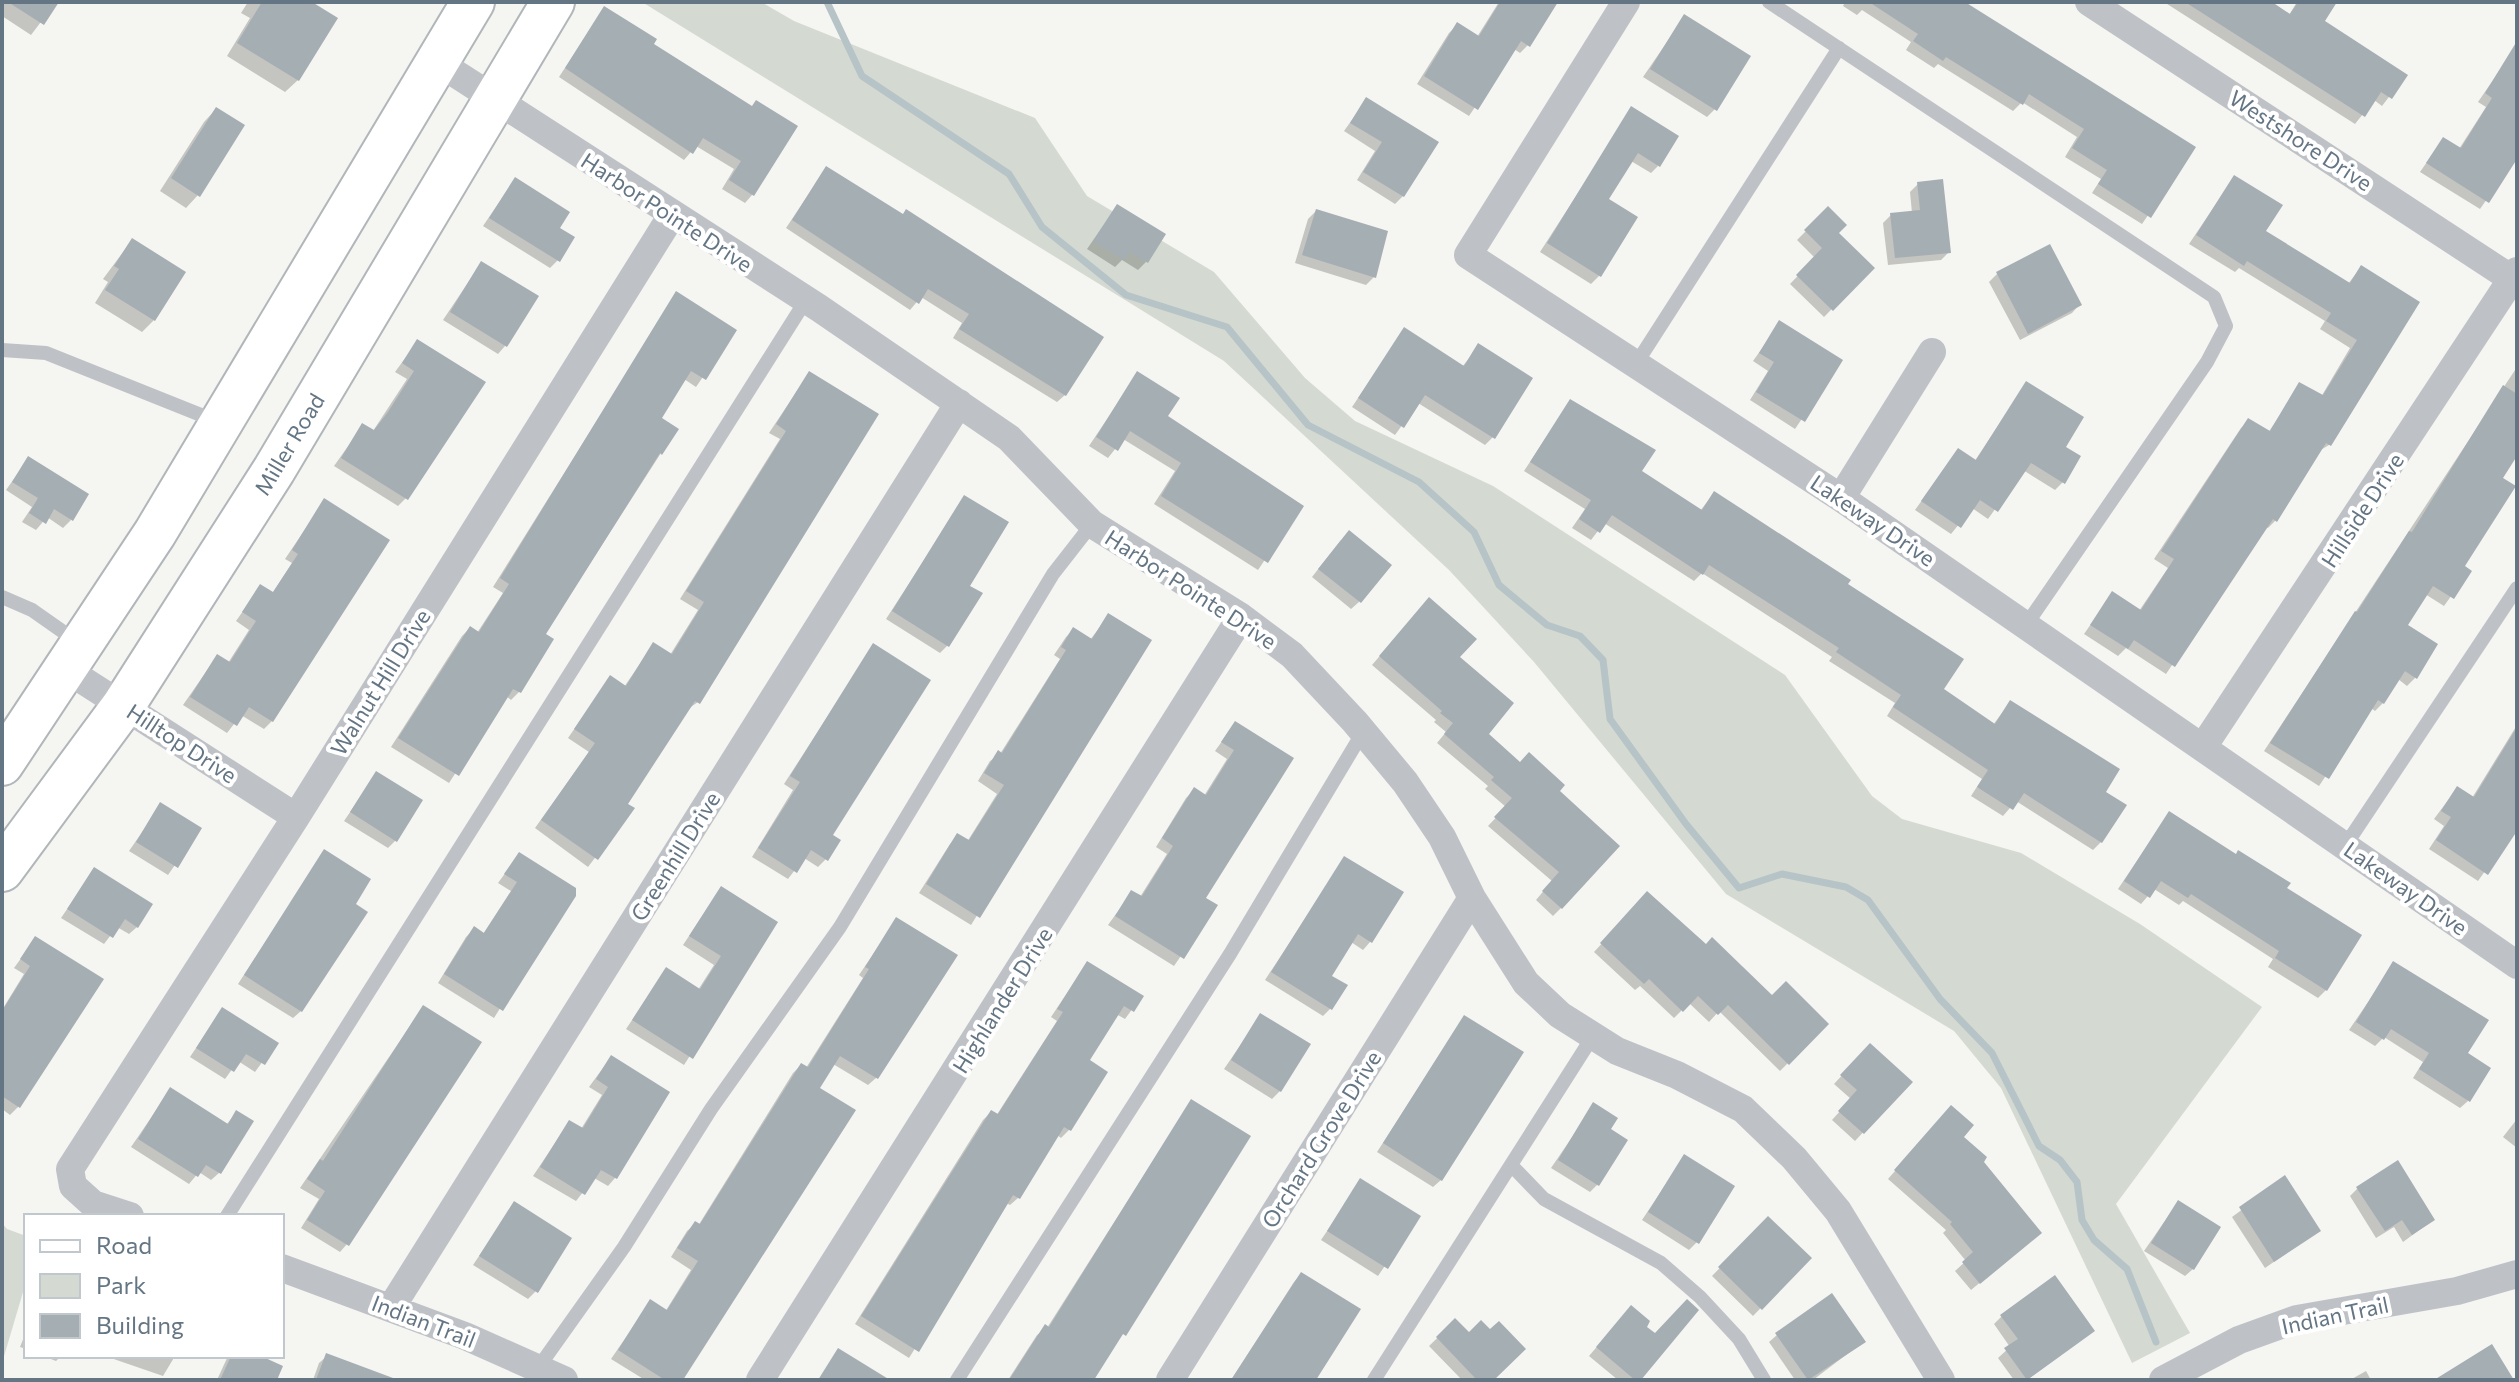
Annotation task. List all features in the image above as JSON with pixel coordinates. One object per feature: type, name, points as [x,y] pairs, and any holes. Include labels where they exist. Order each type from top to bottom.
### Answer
[{"type":"main road","points":[[2,764],[75,658],[221,423],[473,2]]},
{"type":"main road","name":"Miller Road","points":[[2,870],[123,706],[274,470],[553,2]]},
{"type":"street","name":"Lakeway Drive","points":[[1626,2],[1468,255],[1841,498],[2345,846],[2514,957]]},
{"type":"street","name":"Westshore Drive","points":[[2089,2],[2514,275]]},
{"type":"street","name":"Harbor Pointe Drive","points":[[436,61],[806,300],[959,403],[1009,438],[1092,524],[1241,617],[1292,655],[1405,782],[1442,837],[1472,898],[1526,983],[1560,1015],[1617,1051],[1677,1075],[1743,1109],[1794,1158],[1838,1211],[1941,1380]]},
{"type":"street","name":"Walnut Hill Drive","points":[[124,1214],[93,1204],[73,1186],[70,1169],[296,817],[672,215]]},
{"type":"street","name":"Hillside Drive","points":[[2203,747],[2514,275]]},
{"type":"street","points":[[1841,498],[1932,352]]},
{"type":"street","name":"Greenhill Drive","points":[[391,1308],[959,403]]},
{"type":"street","name":"Highlander Drive","points":[[760,1380],[1241,617]]},
{"type":"street","name":"Hilltop Drive","points":[[75,658],[123,706],[296,817]]},
{"type":"street","name":"Orchard Grove Drive","points":[[1170,1380],[1472,898]]},
{"type":"street","name":"Indian Trail","points":[[284,1269],[391,1308],[564,1380]]},
{"type":"street","name":"Indian Trail","points":[[2163,1380],[2239,1340],[2297,1319],[2457,1291],[2517,1274]]},
{"type":"lane","points":[[1769,2],[2214,297],[2226,326],[2207,362],[2026,625]]},
{"type":"lane","points":[[1636,364],[1839,48]]},
{"type":"lane","points":[[228,1214],[806,300]]},
{"type":"lane","points":[[2,350],[46,353],[221,423]]},
{"type":"lane","points":[[538,1368],[624,1247],[711,1109],[840,927],[1053,574],[1092,524]]},
{"type":"lane","points":[[2345,846],[2517,588]]},
{"type":"lane","points":[[2,597],[32,610],[75,658]]},
{"type":"lane","points":[[957,1380],[1230,954],[1363,732]]},
{"type":"lane","points":[[1374,1380],[1513,1167],[1593,1036]]},
{"type":"lane","points":[[1513,1167],[1544,1199],[1661,1263],[1700,1297],[1739,1339],[1764,1380]]},
{"type":"green space","points":[[642,2],[761,2],[794,21],[1035,118],[1087,196],[1214,272],[1305,378],[1355,421],[1493,486],[1785,675],[1872,796],[1902,819],[2021,853],[2140,924],[2262,1007],[2116,1204],[2190,1333],[2132,1363],[2001,1088],[1954,1031],[1726,894],[1534,662],[1449,570],[1224,361]]},
{"type":"green space","points":[[2,1223],[7,1229],[24,1235],[24,1289],[2,1363]]},
{"type":"building","points":[[8,2],[59,2],[44,25]]},
{"type":"building","points":[[262,2],[312,2],[338,18],[299,81],[237,43]]},
{"type":"building","points":[[1500,2],[1558,2],[1530,47],[1521,41],[1478,110],[1424,76],[1457,22],[1479,36]]},
{"type":"building","points":[[1869,2],[1965,2],[2196,147],[2151,218],[2098,184],[2107,170],[2072,148],[2084,129],[2029,94],[2023,105],[1946,57],[1943,61],[1913,41],[1918,34]]},
{"type":"building","points":[[2185,2],[2272,2],[2290,14],[2298,2],[2337,2],[2325,21],[2408,75],[2392,99],[2381,92],[2365,117]]},
{"type":"building","points":[[604,6],[657,39],[654,44],[752,106],[756,100],[798,126],[754,196],[729,180],[741,161],[703,138],[693,154],[565,68]]},
{"type":"building","points":[[1684,14],[1751,56],[1717,111],[1650,69]]},
{"type":"building","points":[[2517,41],[2517,159],[2489,203],[2426,163],[2443,137],[2461,148],[2492,98],[2485,93]]},
{"type":"building","points":[[1366,97],[1439,142],[1404,197],[1363,172],[1382,142],[1350,123]]},
{"type":"building","points":[[1631,106],[1679,136],[1660,167],[1638,153],[1609,199],[1638,217],[1601,277],[1547,243]]},
{"type":"building","points":[[216,107],[245,125],[200,197],[171,178]]},
{"type":"building","points":[[826,166],[903,214],[906,209],[1104,337],[1066,396],[959,329],[969,314],[928,289],[919,304],[792,220]]},
{"type":"building","points":[[2234,175],[2283,205],[2266,231],[2350,283],[2361,265],[2420,302],[2331,446],[2326,443],[2277,522],[2273,519],[2175,667],[2134,640],[2128,649],[2090,625],[2112,591],[2141,610],[2174,559],[2161,551],[2248,418],[2270,431],[2299,382],[2323,395],[2357,340],[2326,321],[2331,313],[2247,261],[2244,266],[2196,235]]},
{"type":"building","points":[[515,177],[570,212],[560,228],[575,237],[560,262],[489,218]]},
{"type":"building","points":[[1943,179],[1951,253],[1895,258],[1890,213],[1920,210],[1917,182]]},
{"type":"building","points":[[1117,204],[1166,234],[1148,263],[1130,252],[1124,260],[1093,241]]},
{"type":"building","points":[[1828,206],[1847,225],[1839,233],[1875,268],[1833,311],[1796,275],[1822,248],[1804,230]]},
{"type":"building","points":[[1316,209],[1388,231],[1376,278],[1302,255]]},
{"type":"building","points":[[132,238],[186,272],[155,321],[105,290],[119,269],[114,266]]},
{"type":"building","points":[[2050,244],[2082,305],[2028,334],[1996,272]]},
{"type":"building","points":[[481,261],[539,296],[507,347],[450,312]]},
{"type":"building","points":[[676,291],[737,330],[706,380],[691,371],[662,418],[679,429],[662,455],[660,453],[546,634],[554,639],[521,693],[513,689],[459,776],[398,738],[470,626],[479,632],[509,584],[500,578]]},
{"type":"building","points":[[1779,320],[1843,360],[1805,422],[1756,392],[1774,362],[1759,353]]},
{"type":"building","points":[[1404,327],[1464,366],[1478,343],[1533,378],[1495,439],[1425,395],[1404,428],[1358,398]]},
{"type":"building","points":[[417,339],[486,382],[408,500],[341,458],[362,423],[374,430],[388,412],[414,371],[402,363]]},
{"type":"building","points":[[809,371],[879,414],[700,704],[695,701],[628,804],[635,808],[598,860],[541,820],[595,743],[574,729],[610,675],[626,686],[653,642],[672,654],[704,602],[686,591],[786,431],[776,424]]},
{"type":"building","points":[[1137,371],[1180,398],[1168,416],[1304,506],[1268,563],[1161,496],[1181,463],[1130,431],[1118,451],[1096,437]]},
{"type":"building","points":[[2026,381],[2084,417],[2066,447],[2081,456],[2065,484],[2031,463],[1998,512],[1980,500],[1961,528],[1921,501],[1958,448],[1976,460]]},
{"type":"building","points":[[2503,385],[2517,394],[2517,456],[2503,478],[2516,486],[2465,566],[2472,571],[2454,599],[2433,586],[2408,625],[2438,644],[2417,679],[2405,671],[2384,704],[2378,700],[2329,779],[2270,743],[2355,611],[2409,531],[2412,532]]},
{"type":"building","points":[[1570,399],[1656,450],[1642,471],[1702,510],[1714,491],[1851,580],[1848,584],[1964,659],[1944,689],[1995,724],[2010,700],[2120,769],[2106,792],[2127,805],[2102,843],[2024,793],[2013,810],[1977,787],[1988,770],[1893,707],[1901,695],[1836,652],[1839,648],[1709,565],[1703,575],[1612,515],[1600,533],[1579,519],[1591,500],[1530,462]]},
{"type":"building","points":[[28,456],[89,494],[73,521],[54,509],[46,524],[29,513],[38,498],[12,482]]},
{"type":"building","points":[[964,495],[1009,522],[970,586],[983,593],[949,647],[892,611]]},
{"type":"building","points":[[324,498],[390,540],[273,722],[249,707],[237,726],[190,697],[217,654],[230,662],[256,621],[242,612],[260,584],[273,592],[298,554],[292,550]]},
{"type":"building","points":[[1349,530],[1392,565],[1361,603],[1318,569]]},
{"type":"building","points":[[1429,597],[1477,639],[1460,657],[1514,703],[1489,734],[1520,762],[1529,752],[1565,785],[1560,791],[1620,846],[1562,909],[1542,891],[1559,872],[1494,817],[1512,798],[1491,780],[1494,777],[1444,734],[1453,723],[1440,713],[1442,711],[1379,656]]},
{"type":"building","points":[[1108,613],[1152,640],[980,918],[926,884],[957,833],[969,840],[1004,785],[984,773],[998,750],[1002,753],[1066,650],[1061,647],[1073,627],[1092,639]]},
{"type":"building","points":[[873,643],[931,680],[833,835],[841,840],[828,861],[811,850],[797,873],[758,848],[800,782],[790,776]]},
{"type":"building","points":[[1235,721],[1294,758],[1206,898],[1218,905],[1184,959],[1115,916],[1131,890],[1142,896],[1173,846],[1162,838],[1194,787],[1206,795],[1234,750],[1221,742]]},
{"type":"building","points":[[2517,727],[2517,831],[2488,875],[2436,840],[2451,817],[2441,811],[2457,786],[2474,797]]},
{"type":"building","points":[[376,771],[423,800],[397,842],[350,812]]},
{"type":"building","points":[[160,802],[202,828],[178,868],[136,842]]},
{"type":"building","points":[[2169,811],[2236,854],[2238,850],[2291,883],[2287,888],[2362,935],[2327,991],[2275,958],[2279,951],[2191,894],[2188,898],[2161,881],[2150,898],[2124,881]]},
{"type":"building","points":[[324,849],[371,879],[356,904],[368,912],[302,1012],[244,975]]},
{"type":"building","points":[[519,852],[576,888],[576,896],[503,1011],[444,974],[474,926],[484,933],[517,882],[504,874]]},
{"type":"building","points":[[1344,856],[1404,892],[1372,943],[1358,934],[1332,976],[1348,985],[1332,1010],[1271,972]]},
{"type":"building","points":[[94,867],[153,904],[138,928],[125,919],[113,938],[67,909]]},
{"type":"building","points":[[721,886],[778,922],[693,1059],[632,1020],[666,967],[700,989],[721,956],[689,936]]},
{"type":"building","points":[[1647,891],[1706,944],[1712,937],[1772,995],[1786,981],[1829,1024],[1789,1065],[1728,1005],[1718,1015],[1698,996],[1683,1012],[1649,979],[1644,984],[1600,943]]},
{"type":"building","points":[[896,917],[958,955],[878,1079],[840,1056],[820,1088],[856,1110],[683,1380],[665,1380],[618,1350],[650,1299],[667,1310],[698,1261],[677,1248],[695,1221],[700,1224],[801,1063],[808,1067],[869,969],[865,967]]},
{"type":"building","points":[[35,936],[104,979],[20,1108],[2,1096],[2,1011],[30,966],[20,959]]},
{"type":"building","points":[[1087,961],[1144,996],[1134,1012],[1124,1006],[1090,1060],[1108,1072],[1071,1131],[1064,1127],[1020,1199],[1013,1195],[919,1352],[861,1316],[991,1110],[998,1114],[1063,1012],[1057,1009]]},
{"type":"building","points":[[2393,961],[2489,1020],[2468,1053],[2491,1068],[2470,1102],[2419,1069],[2429,1053],[2391,1029],[2384,1040],[2356,1022]]},
{"type":"building","points":[[423,1005],[482,1042],[349,1246],[307,1220],[325,1191],[307,1179],[320,1159],[323,1161]]},
{"type":"building","points":[[222,1007],[279,1043],[265,1065],[246,1054],[234,1072],[196,1048]]},
{"type":"building","points":[[1260,1013],[1311,1044],[1281,1092],[1231,1060]]},
{"type":"building","points":[[1464,1015],[1524,1052],[1442,1181],[1383,1143]]},
{"type":"building","points":[[1870,1043],[1913,1082],[1864,1134],[1838,1111],[1857,1090],[1840,1075]]},
{"type":"building","points":[[611,1055],[670,1092],[617,1179],[601,1170],[585,1195],[540,1167],[569,1120],[583,1128],[608,1087],[596,1079]]},
{"type":"building","points":[[170,1087],[228,1124],[236,1110],[254,1121],[221,1174],[206,1165],[198,1177],[138,1139]]},
{"type":"building","points":[[1191,1099],[1251,1136],[1126,1336],[1123,1334],[1094,1380],[1009,1380],[1045,1324],[1049,1327]]},
{"type":"building","points":[[1593,1102],[1618,1118],[1611,1129],[1628,1140],[1599,1186],[1558,1160]]},
{"type":"building","points":[[1951,1105],[1974,1125],[1964,1137],[1987,1157],[1984,1162],[2042,1233],[1980,1284],[1962,1262],[1973,1252],[1950,1224],[1952,1222],[1894,1170]]},
{"type":"building","points":[[1684,1154],[1735,1186],[1699,1244],[1648,1212]]},
{"type":"building","points":[[2398,1160],[2435,1220],[2412,1235],[2402,1220],[2385,1231],[2356,1187]]},
{"type":"building","points":[[2285,1175],[2321,1231],[2274,1262],[2239,1207]]},
{"type":"building","points":[[1360,1178],[1421,1216],[1388,1269],[1327,1231]]},
{"type":"building","points":[[2178,1200],[2221,1227],[2194,1270],[2151,1243]]},
{"type":"building","points":[[514,1201],[572,1238],[538,1293],[479,1256]]},
{"type":"building","points":[[1768,1216],[1812,1258],[1762,1310],[1718,1267]]},
{"type":"building","points":[[1301,1272],[1361,1309],[1316,1380],[1231,1380]]},
{"type":"building","points":[[2055,1275],[2095,1331],[2027,1380],[2004,1348],[2018,1339],[2000,1315]]},
{"type":"building","points":[[1832,1293],[1866,1342],[1808,1380],[1775,1333]]},
{"type":"building","points":[[1687,1299],[1699,1310],[1641,1380],[1635,1380],[1596,1347],[1631,1305],[1650,1321],[1647,1327],[1655,1333]]},
{"type":"building","points":[[1455,1318],[1469,1332],[1481,1320],[1490,1329],[1499,1321],[1526,1349],[1494,1380],[1477,1380],[1436,1337]]},
{"type":"building","points":[[2492,1344],[2514,1380],[2434,1380]]},
{"type":"building","points":[[838,1348],[890,1380],[818,1380]]},
{"type":"building","points":[[326,1353],[393,1378],[393,1380],[316,1380]]},
{"type":"building","points":[[230,1358],[265,1358],[283,1366],[277,1380],[220,1380]]},
{"type":"waterway","points":[[827,2],[862,76],[1009,174],[1042,227],[1126,295],[1227,327],[1308,425],[1419,482],[1474,532],[1499,585],[1547,625],[1580,636],[1603,660],[1610,719],[1686,824],[1739,888],[1782,874],[1846,887],[1868,900],[1940,999],[1992,1053],[2039,1146],[2060,1160],[2077,1182],[2082,1220],[2094,1240],[2127,1269],[2156,1342]]}]
